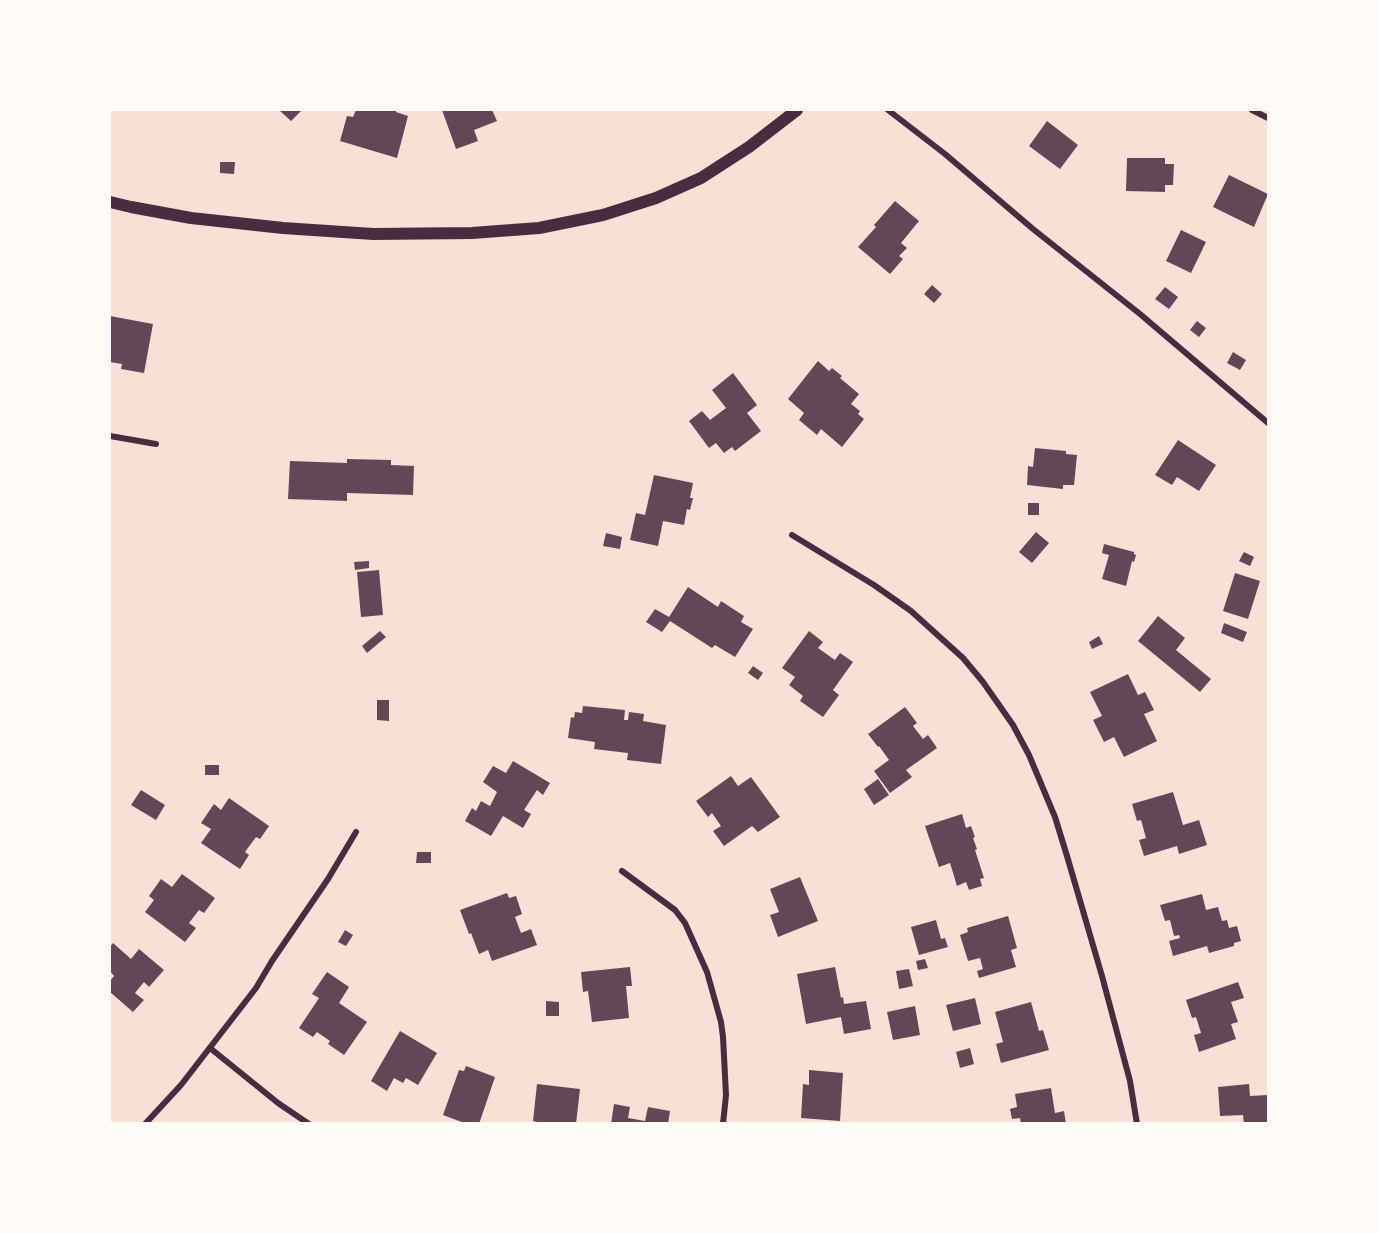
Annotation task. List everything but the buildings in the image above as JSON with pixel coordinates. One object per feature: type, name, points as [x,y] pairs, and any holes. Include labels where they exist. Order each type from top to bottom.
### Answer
[{"type":"main road","points":[[110,202],[191,218],[283,228],[373,234],[472,233],[539,228],[603,215],[656,198],[701,178],[749,147],[797,110]]},
{"type":"street","points":[[888,110],[1140,314],[1269,423]]},
{"type":"street","points":[[1252,110],[1269,118]]},
{"type":"street","points":[[110,436],[156,444]]},
{"type":"street","points":[[792,535],[874,585],[911,611],[963,658],[1013,725],[1029,755],[1055,817],[1102,976],[1130,1082],[1137,1124]]},
{"type":"street","points":[[146,1124],[181,1085],[256,988],[356,832]]},
{"type":"street","points":[[622,871],[675,910],[685,923],[707,972],[723,1037],[726,1095],[723,1124]]},
{"type":"street","points":[[210,1048],[278,1103],[309,1124]]}]
